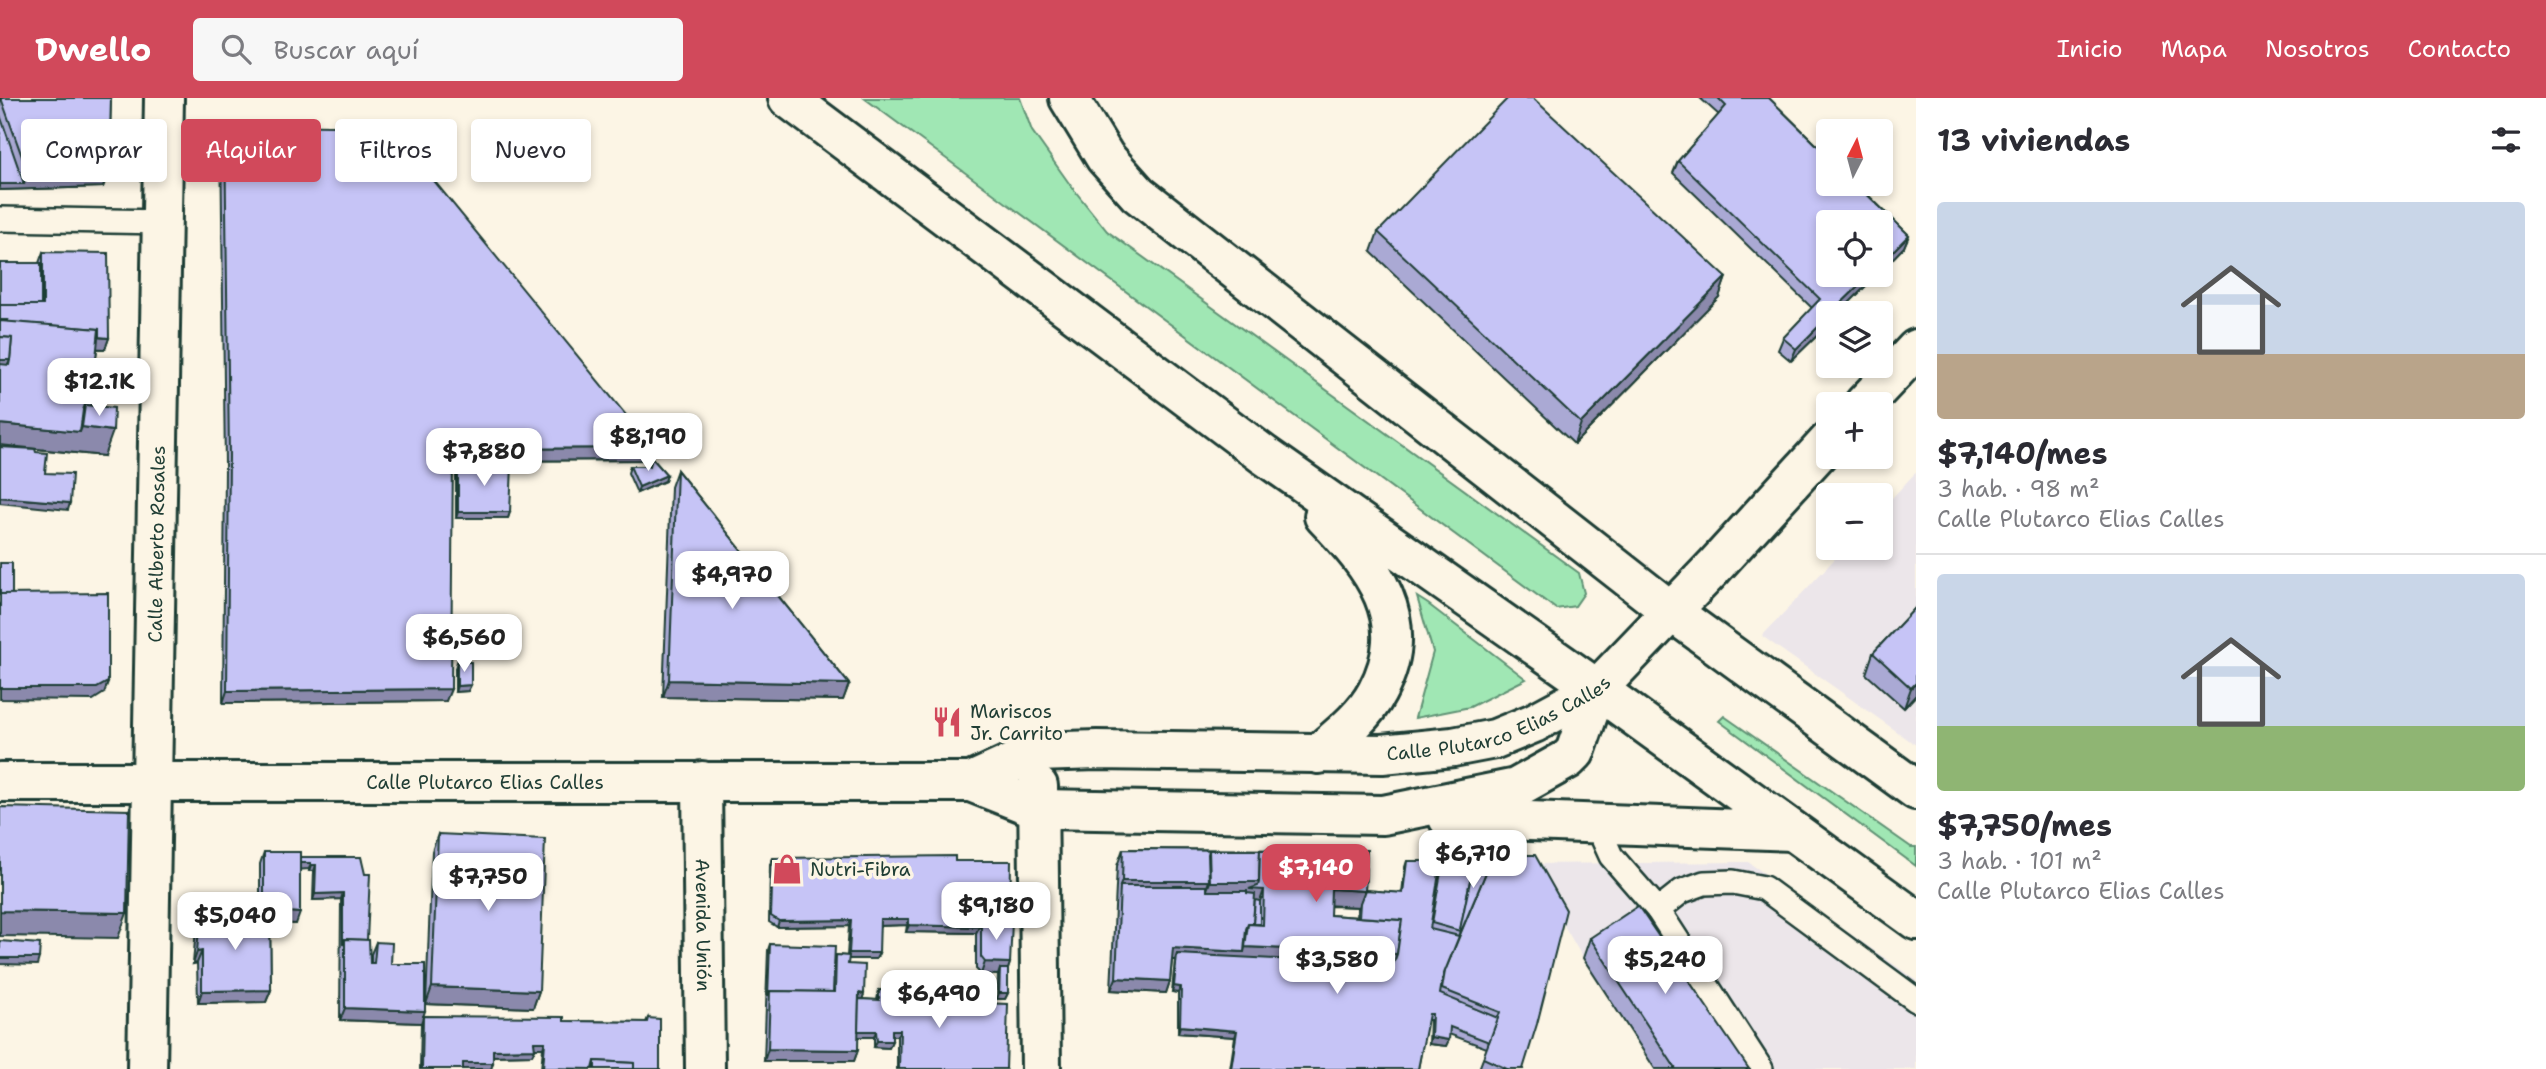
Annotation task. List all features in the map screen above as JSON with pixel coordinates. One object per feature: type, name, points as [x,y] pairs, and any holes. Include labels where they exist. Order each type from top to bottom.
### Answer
[{"type":"main road","name":"Calle Alberto Rosales","points":[[147,1069],[164,222],[164,98]]},
{"type":"main road","points":[[788,98],[1264,454],[1597,689],[1916,920]]},
{"type":"main road","points":[[1069,98],[1105,157],[1138,194],[1672,612],[1916,790]]},
{"type":"main road","points":[[1875,392],[1916,349]]},
{"type":"main road","points":[[1264,454],[1352,545],[1370,567],[1386,596],[1392,630],[1389,664],[1377,693],[1357,718],[1318,754]]},
{"type":"main road","points":[[1597,689],[1672,612],[1816,455]]},
{"type":"main road","name":"Calle Plutarco Elias Calles","points":[[0,782],[971,782],[1039,809],[1383,815],[1516,789],[1568,759],[1575,752],[1597,689]]},
{"type":"main road","name":"Calle Plutarco Elias Calles","points":[[971,782],[1037,752],[1097,750],[1382,754],[1453,747],[1495,739],[1534,723],[1597,689]]},
{"type":"main road","points":[[1037,752],[1041,1069]]},
{"type":"main road","name":"Avenida Unión","points":[[702,781],[705,1069]]},
{"type":"main road","points":[[1383,815],[1793,831]]},
{"type":"lane","points":[[0,219],[164,222]]},
{"type":"lane","points":[[1597,822],[1611,856],[1658,909],[1761,1069]]},
{"type":"lane","points":[[1658,909],[1682,891],[1704,883],[1733,881],[1764,888],[1852,956],[1916,1000]]},
{"type":"shaded area","points":[[1916,472],[1916,745],[1762,636],[1834,560],[1893,560],[1893,497]]},
{"type":"shaded area","points":[[1748,862],[1916,980],[1916,1069],[1656,1069],[1583,958],[1528,864]]},
{"type":"green space","points":[[864,98],[1020,98],[1032,131],[1107,231],[1579,573],[1584,593],[1575,606],[1556,609]]},
{"type":"green space","points":[[1417,597],[1526,679],[1470,707],[1415,718],[1433,652]]},
{"type":"green space","points":[[1724,716],[1911,847],[1916,847],[1916,866],[1719,721]]},
{"type":"building","points":[[1,98],[111,98],[110,119],[21,119],[21,154]]},
{"type":"building","points":[[1508,98],[1533,98],[1726,277],[1581,423],[1378,232]]},
{"type":"building","points":[[1718,98],[1769,98],[1816,144],[1816,196],[1868,196],[1883,210],[1816,210],[1816,287],[1858,287],[1843,301],[1818,301],[1820,299],[1678,161],[1726,106]]},
{"type":"building","points":[[0,115],[21,182],[24,184],[0,184]]},
{"type":"building","points":[[321,126],[335,126],[335,182],[435,182],[653,448],[453,449],[451,689],[227,691],[229,455],[226,182],[321,182]]},
{"type":"building","points":[[1893,220],[1909,235],[1893,251]]},
{"type":"building","points":[[43,252],[108,253],[109,338],[99,337],[99,329],[0,320],[0,305],[43,305]]},
{"type":"building","points":[[0,263],[41,263],[41,305],[0,305]]},
{"type":"building","points":[[1816,303],[1816,329],[1796,349],[1783,338]]},
{"type":"building","points":[[0,321],[99,329],[91,406],[85,405],[80,432],[0,424],[0,364],[9,365],[12,338],[0,337]]},
{"type":"building","points":[[0,337],[12,338],[10,360],[0,360]]},
{"type":"building","points":[[85,405],[114,408],[113,431],[82,427]]},
{"type":"building","points":[[0,447],[35,449],[36,452],[47,453],[45,473],[72,474],[70,503],[0,497]]},
{"type":"building","points":[[652,458],[667,475],[639,487],[630,466],[650,466]]},
{"type":"building","points":[[458,464],[512,465],[510,512],[458,512]]},
{"type":"building","points":[[677,470],[849,684],[669,680]]},
{"type":"building","points":[[0,563],[12,563],[12,594],[0,594]]},
{"type":"building","points":[[108,593],[108,682],[97,688],[0,688],[0,594]]},
{"type":"building","points":[[1916,607],[1916,683],[1911,688],[1873,653]]},
{"type":"building","points":[[457,662],[471,662],[471,685],[457,686]]},
{"type":"building","points":[[0,807],[129,810],[127,913],[0,911]]},
{"type":"building","points":[[438,834],[545,839],[539,991],[432,987]]},
{"type":"building","points":[[1123,849],[1248,850],[1209,850],[1209,881],[1122,881]]},
{"type":"building","points":[[1209,850],[1260,850],[1259,882],[1210,882]]},
{"type":"building","points":[[1260,850],[1367,850],[1365,891],[1331,889],[1330,915],[1402,920],[1397,954],[1245,947],[1248,924],[1263,925],[1264,890],[1249,889],[1258,886]]},
{"type":"building","points":[[264,852],[300,852],[300,913],[264,910]]},
{"type":"building","points":[[1444,855],[1475,855],[1460,931],[1432,923]]},
{"type":"building","points":[[1493,855],[1535,855],[1566,910],[1523,1069],[1507,1069],[1483,1058],[1500,1012],[1442,989],[1445,971]]},
{"type":"building","points":[[955,856],[955,861],[1011,861],[1010,921],[981,921],[979,927],[909,925],[909,919],[880,919],[879,953],[849,953],[851,920],[779,921],[771,916],[773,858]]},
{"type":"building","points":[[300,857],[361,857],[365,874],[370,874],[367,940],[345,939],[343,945],[343,893],[315,894],[316,865],[300,863]]},
{"type":"building","points":[[1407,861],[1441,861],[1430,929],[1459,936],[1443,976],[1440,994],[1498,1018],[1489,1042],[1450,1027],[1449,1040],[1431,1037],[1432,1014],[1429,1014],[1418,1069],[1231,1069],[1237,1031],[1180,1026],[1181,987],[1174,986],[1177,954],[1393,965],[1402,920],[1359,917],[1360,903],[1365,890],[1403,893]]},
{"type":"building","points":[[1474,862],[1487,870],[1459,934]]},
{"type":"building","points":[[1120,886],[1207,886],[1207,891],[1247,891],[1255,894],[1253,924],[1248,924],[1246,929],[1244,952],[1173,948],[1170,981],[1116,978]]},
{"type":"building","points":[[1255,900],[1260,901],[1260,924],[1253,924]]},
{"type":"building","points":[[1638,906],[1749,1069],[1676,1069],[1590,938]]},
{"type":"building","points":[[270,914],[271,990],[202,991],[202,951],[197,952],[200,916]]},
{"type":"building","points":[[981,921],[1012,922],[1010,963],[985,962],[981,957]]},
{"type":"building","points":[[345,939],[369,940],[370,963],[374,963],[376,942],[392,943],[391,964],[425,964],[425,1011],[345,1008]]},
{"type":"building","points":[[0,941],[40,944],[39,958],[0,958]]},
{"type":"building","points":[[770,944],[835,946],[833,992],[770,991],[768,996]]},
{"type":"building","points":[[836,955],[849,956],[848,964],[865,965],[864,994],[859,993],[858,1050],[768,1049],[770,991],[835,992]]},
{"type":"building","points":[[1000,969],[1008,969],[1008,993],[999,993]]},
{"type":"building","points":[[879,990],[952,991],[952,1002],[1008,1004],[1006,1069],[899,1069],[900,1030],[892,1030],[892,1041],[877,1041],[876,1031],[858,1031],[859,999],[879,1000]]},
{"type":"building","points":[[423,1016],[564,1017],[564,1021],[647,1022],[648,1018],[660,1019],[660,1069],[634,1069],[634,1063],[595,1061],[593,1069],[543,1068],[545,1042],[534,1042],[535,1049],[493,1050],[493,1063],[463,1063],[463,1069],[422,1069]]},
{"type":"building","points":[[595,1061],[634,1063],[634,1069],[595,1069]]},
{"type":"place","name":"Mariscos Jr. Carrito","points":[[947,722]]},
{"type":"place","name":"Nutri-Fibra","points":[[787,869]]}]
